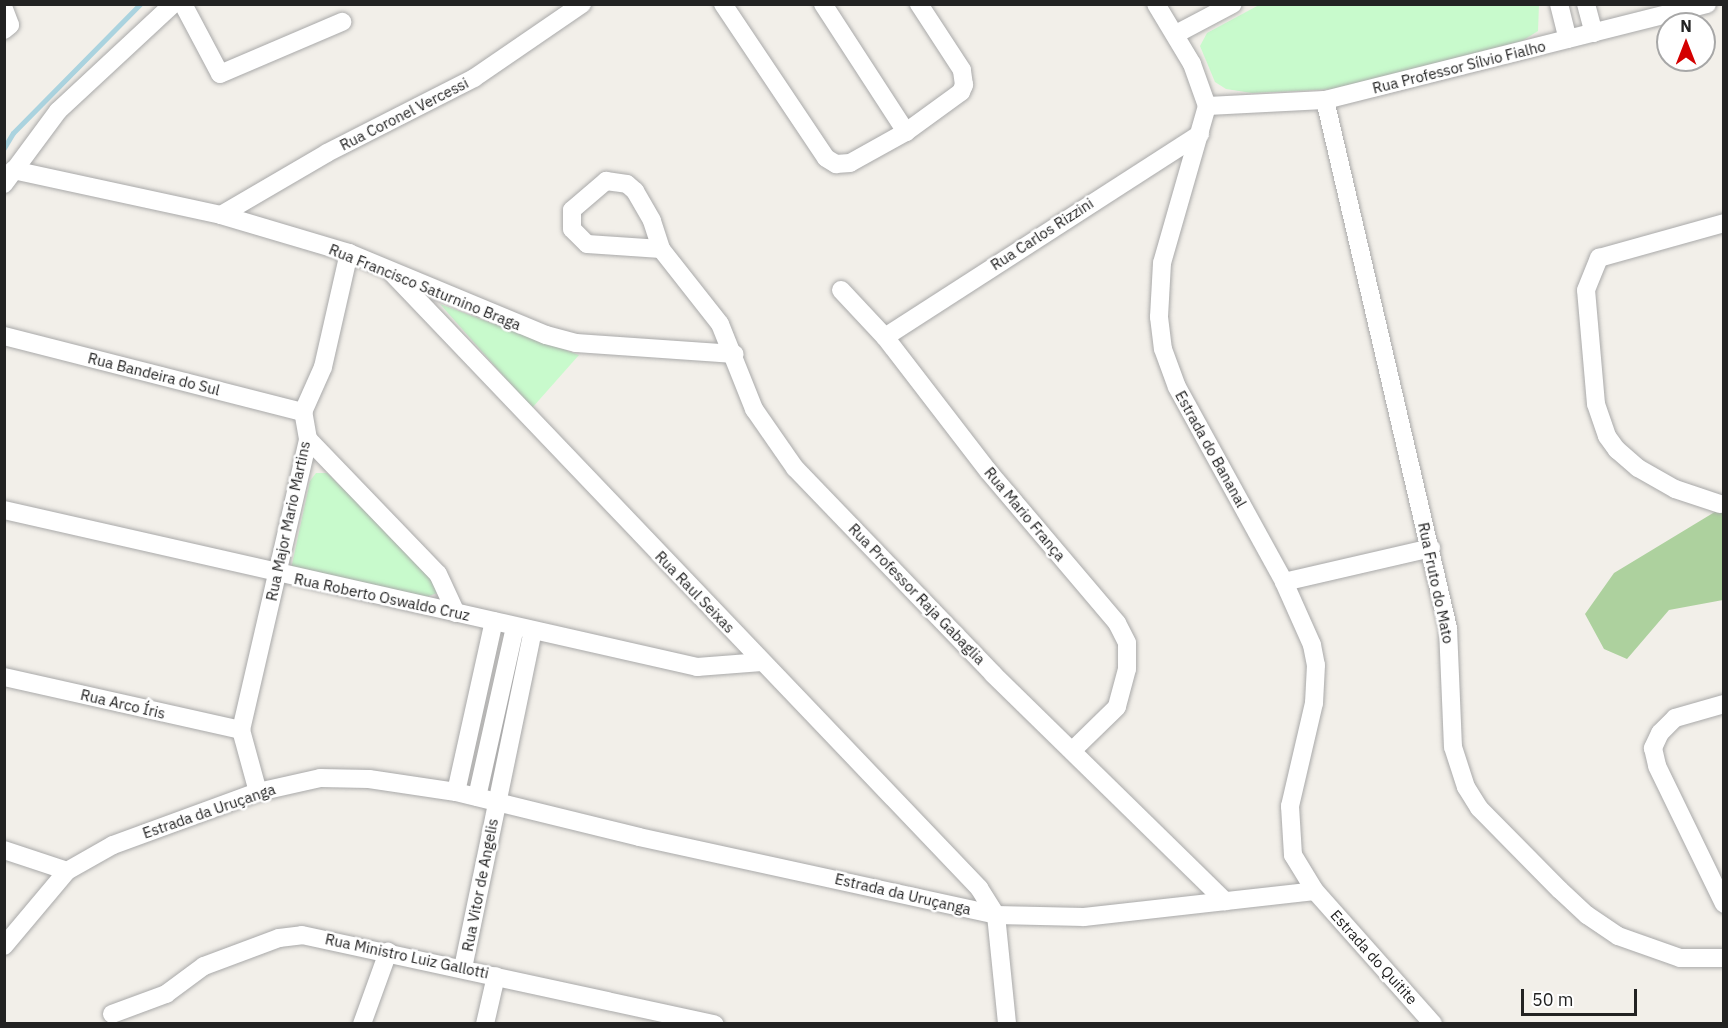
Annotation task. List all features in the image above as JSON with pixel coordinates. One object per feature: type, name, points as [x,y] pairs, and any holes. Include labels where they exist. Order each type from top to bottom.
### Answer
[{"type":"street","name":"Rua Coronel Vercessi","points":[[221,215],[327,153],[474,78],[582,4]]},
{"type":"street","points":[[723,4],[825,158],[836,164],[850,163],[906,132],[953,100],[964,85],[962,70],[919,4]]},
{"type":"street","points":[[823,4],[906,132]]},
{"type":"street","points":[[1156,4],[1192,64],[1207,106]]},
{"type":"street","points":[[1176,34],[1233,4]]},
{"type":"street","points":[[1559,4],[1568,39]]},
{"type":"street","points":[[1586,4],[1594,33]]},
{"type":"street","name":"Rua Professor Sílvio Fialho","points":[[1207,106],[1325,100],[1707,4]]},
{"type":"street","points":[[9,177],[58,111],[182,5],[220,74],[342,22]]},
{"type":"street","points":[[4,9],[10,26],[4,30]]},
{"type":"street","name":"Rua Fruto do Mato","points":[[1325,100],[1448,628],[1453,747],[1466,787],[1479,808],[1587,915],[1618,936],[1680,958],[1724,958]]},
{"type":"street","name":"Estrada do Bananal","points":[[1207,106],[1162,263],[1159,317],[1163,349],[1177,387],[1284,582],[1312,645],[1316,665],[1314,703],[1294,781],[1290,821],[1293,855],[1315,891]]},
{"type":"street","name":"Rua Carlos Rizzini","points":[[885,337],[1200,134]]},
{"type":"street","name":"Rua Francisco Saturnino Braga","points":[[9,177],[221,215],[349,253],[546,335],[576,343],[735,354]]},
{"type":"street","name":"Rua Professor Raja Gabaglia","points":[[661,249],[587,244],[572,229],[572,210],[606,182],[627,184],[652,221],[661,249],[720,324],[735,354],[754,409],[795,468],[993,674],[1074,750],[1225,901]]},
{"type":"street","points":[[1720,504],[1675,489],[1638,468],[1617,450],[1606,436],[1596,404],[1586,290],[1599,258],[1724,223]]},
{"type":"street","points":[[303,412],[323,367],[349,253]]},
{"type":"street","name":"Rua Raul Seixas","points":[[391,272],[979,888],[996,915]]},
{"type":"street","name":"Rua Mario França","points":[[841,290],[885,337],[989,472],[1117,623],[1127,643],[1128,669],[1117,707],[1074,750]]},
{"type":"street","name":"Rua Bandeira do Sul","points":[[4,336],[303,412]]},
{"type":"street","name":"Rua Major Mario Martins","points":[[258,792],[241,730],[308,439],[303,412]]},
{"type":"street","points":[[308,439],[438,574],[456,613]]},
{"type":"street","name":"Rua Roberto Oswaldo Cruz","points":[[4,510],[276,574],[697,667],[762,662]]},
{"type":"street","points":[[1284,582],[1431,548]]},
{"type":"street","points":[[456,792],[494,621]]},
{"type":"street","points":[[477,797],[515,627]]},
{"type":"street","points":[[497,802],[533,631]]},
{"type":"street","name":"Rua Arco Íris","points":[[4,677],[241,730]]},
{"type":"street","points":[[1724,704],[1675,718],[1660,733],[1653,748],[1657,766],[1724,904]]},
{"type":"street","name":"Estrada da Uruçanga","points":[[4,946],[67,871],[113,845],[258,792],[320,778],[344,777],[456,792],[639,837],[996,915],[1084,918],[1315,891]]},
{"type":"street","name":"Rua Vitor de Angelis","points":[[463,968],[497,802]]},
{"type":"street","points":[[4,850],[67,871]]},
{"type":"street","name":"Estrada do Quitite","points":[[1315,891],[1433,1023]]},
{"type":"street","points":[[996,915],[1007,1023]]},
{"type":"street","name":"Rua Ministro Luiz Gallotti","points":[[112,1014],[166,994],[204,966],[279,938],[322,937],[714,1023]]},
{"type":"street","points":[[362,1023],[388,952]]},
{"type":"street","points":[[484,1023],[496,976]]},
{"type":"green space","points":[[1539,4],[1538,31],[1522,41],[1335,89],[1252,93],[1226,89],[1215,82],[1200,46],[1207,33],[1259,5]]},
{"type":"green space","points":[[440,304],[579,355],[532,408]]},
{"type":"green space","points":[[316,473],[327,473],[435,578],[437,593],[424,598],[291,569],[310,481]]},
{"type":"green space","points":[[1723,507],[1723,600],[1669,610],[1627,659],[1604,649],[1585,614],[1614,573]]},
{"type":"waterway","points":[[4,148],[13,133],[140,4]]}]
